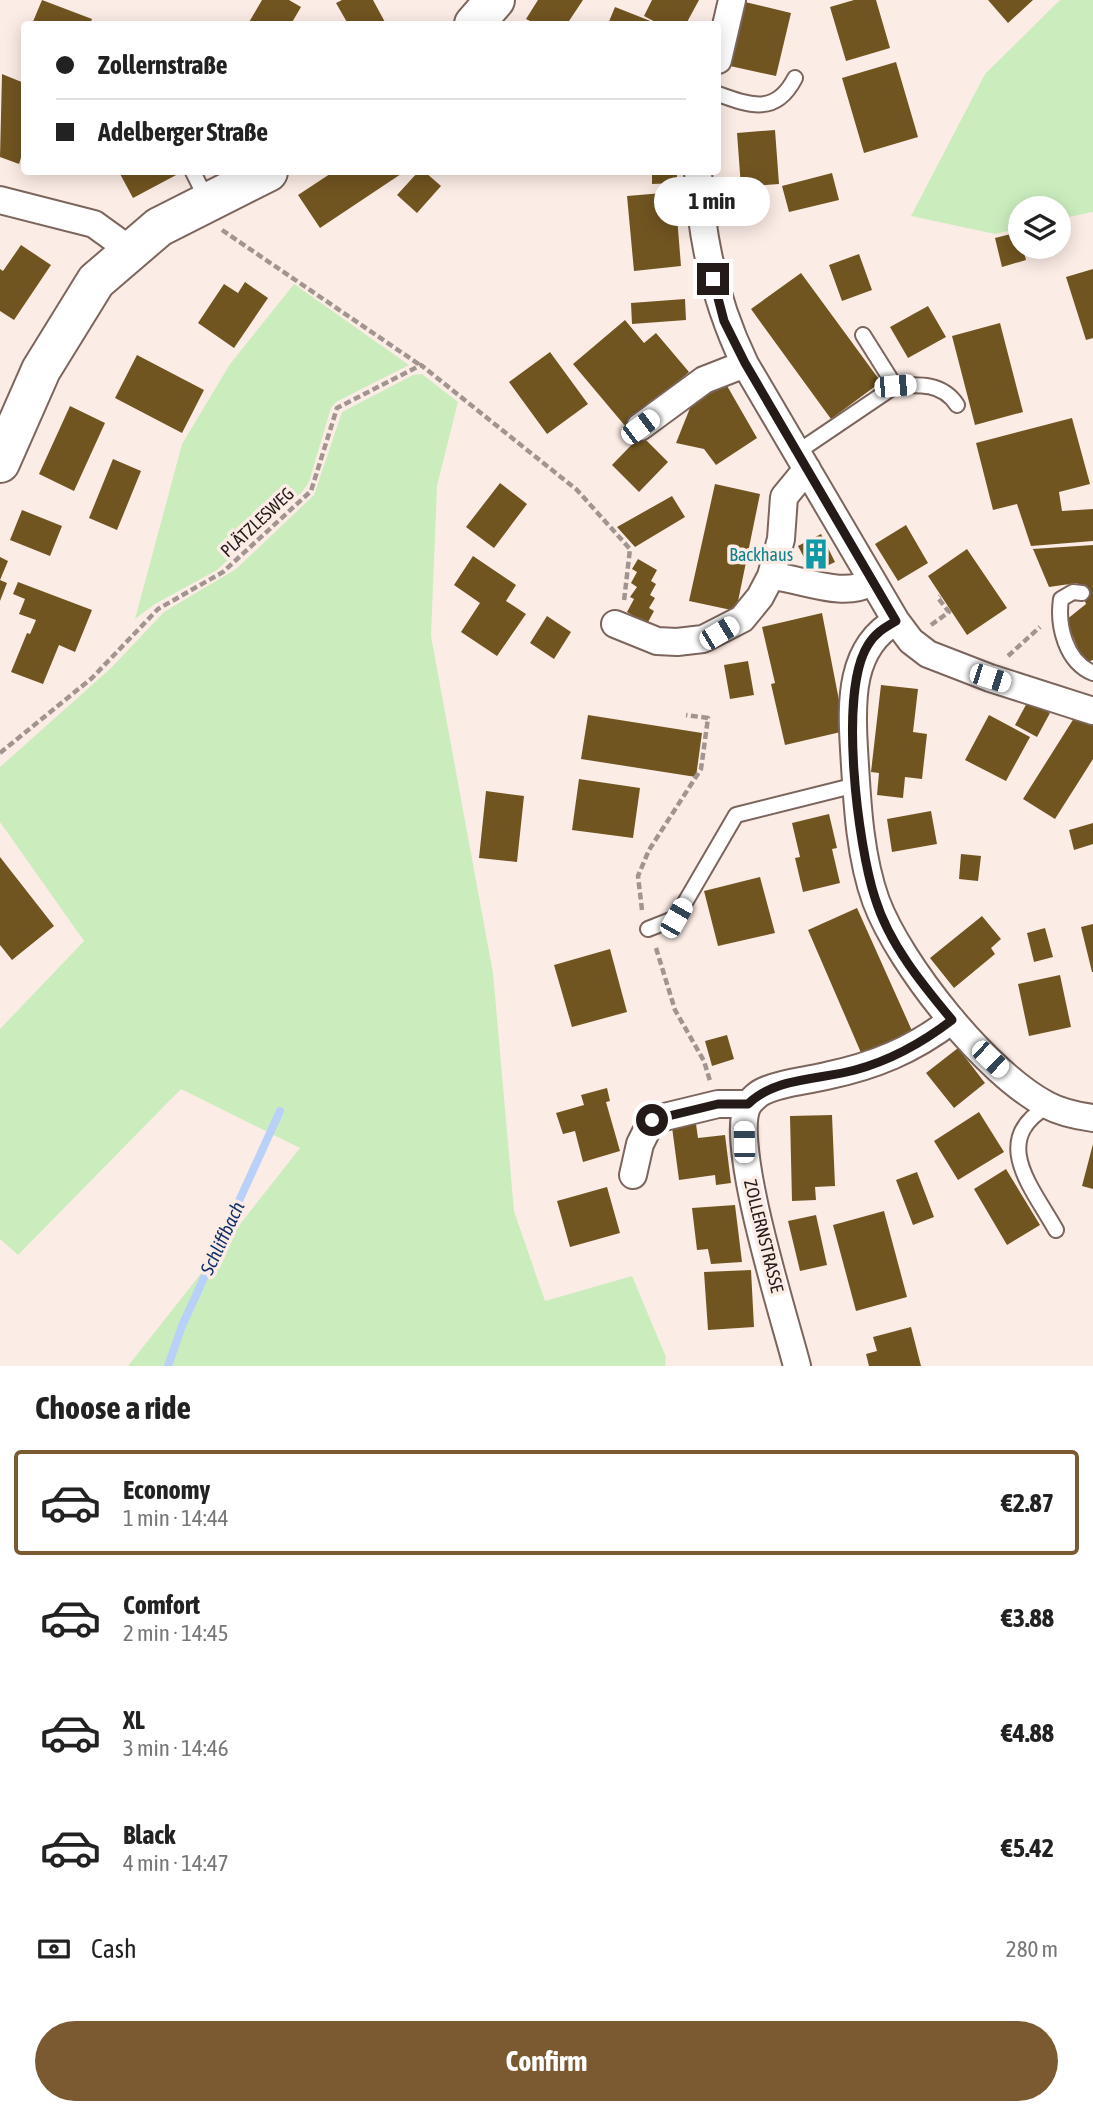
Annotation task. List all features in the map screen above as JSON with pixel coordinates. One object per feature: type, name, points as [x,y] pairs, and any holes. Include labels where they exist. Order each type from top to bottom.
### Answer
[{"type":"main road","points":[[477,21],[495,0]]},
{"type":"main road","points":[[0,463],[41,370],[96,281],[197,194],[258,175]]},
{"type":"street","points":[[721,47],[732,0]]},
{"type":"street","points":[[698,175],[707,259],[724,321],[745,363],[903,631],[928,654],[990,678],[1093,711]]},
{"type":"street","points":[[0,201],[93,224],[130,250]]},
{"type":"street","points":[[640,427],[704,380],[745,363]]},
{"type":"street","points":[[615,624],[657,641],[703,639],[742,619],[771,576],[781,540],[784,497],[802,461]]},
{"type":"street","points":[[771,576],[841,590],[859,589],[872,582]]},
{"type":"street","points":[[903,631],[878,631],[872,639],[857,673],[852,717],[856,785],[864,849],[875,898],[889,930],[921,982],[952,1020],[1017,1084],[1048,1106],[1093,1118]]},
{"type":"street","points":[[633,1175],[640,1144],[652,1120],[718,1104],[748,1104],[761,1092],[778,1086],[856,1070],[898,1055],[926,1040],[952,1020]]},
{"type":"street","name":"ZOLLERNSTRASSE","points":[[748,1104],[744,1122],[748,1179],[797,1366]]},
{"type":"lane","points":[[721,95],[763,106],[780,100],[795,78]]},
{"type":"lane","points":[[863,335],[895,386]]},
{"type":"lane","points":[[802,461],[895,386],[920,384],[937,387],[951,396],[957,405]]},
{"type":"lane","points":[[1082,593],[1073,592],[1061,600],[1061,627],[1075,661],[1081,668],[1093,673]]},
{"type":"lane","points":[[648,929],[676,918],[736,816],[856,785]]},
{"type":"lane","points":[[1048,1106],[1031,1116],[1018,1135],[1020,1161],[1056,1230]]},
{"type":"path","points":[[197,194],[421,365],[577,491],[630,549],[623,612],[615,624]]},
{"type":"path","name":"PLÄTZLESWEG","points":[[0,752],[92,678],[158,609],[223,572],[311,491],[337,408],[421,365]]},
{"type":"path","points":[[903,631],[948,612],[938,598],[940,596]]},
{"type":"path","points":[[990,678],[1010,654],[1059,611]]},
{"type":"green space","points":[[1060,0],[1093,0],[1093,212],[1071,217],[1071,196],[1008,196],[1008,231],[995,234],[911,216],[985,74]]},
{"type":"green space","points":[[294,284],[409,365],[336,402],[331,408],[309,482],[302,492],[217,570],[155,604],[135,619],[182,444],[230,364]]},
{"type":"green space","points":[[422,374],[458,402],[437,486],[431,636],[493,973],[514,1211],[545,1301],[632,1276],[666,1357],[665,1366],[128,1366],[300,1148],[181,1089],[18,1255],[0,1239],[0,1029],[84,941],[0,822],[0,767],[111,668],[164,612],[236,569],[314,495],[342,412],[413,375]]},
{"type":"building","points":[[42,0],[92,19],[91,21],[33,21]]},
{"type":"building","points":[[262,0],[289,0],[301,7],[293,21],[250,21]]},
{"type":"building","points":[[342,0],[373,0],[384,21],[346,21],[336,3]]},
{"type":"building","points":[[538,0],[583,0],[569,21],[526,19]]},
{"type":"building","points":[[652,0],[699,0],[688,21],[653,21],[644,16]]},
{"type":"building","points":[[854,0],[876,0],[890,48],[846,61],[830,7]]},
{"type":"building","points":[[988,0],[1033,0],[1008,23]]},
{"type":"building","points":[[745,2],[791,13],[776,76],[730,66]]},
{"type":"building","points":[[615,7],[650,21],[609,21]]},
{"type":"building","points":[[896,62],[918,137],[864,153],[842,78]]},
{"type":"building","points":[[2,74],[21,82],[21,158],[19,164],[0,157]]},
{"type":"building","points":[[775,130],[779,184],[741,187],[737,133]]},
{"type":"building","points":[[832,173],[839,200],[789,212],[782,186]]},
{"type":"building","points":[[121,175],[176,175],[133,198]]},
{"type":"building","points":[[328,175],[400,175],[320,228],[298,195]]},
{"type":"building","points":[[415,175],[428,175],[441,186],[417,213],[397,195]]},
{"type":"building","points":[[652,175],[677,175],[677,183],[652,184]]},
{"type":"building","points":[[675,192],[681,266],[634,271],[627,196]]},
{"type":"building","points":[[1008,235],[1008,259],[1026,260],[1002,267],[995,238]]},
{"type":"building","points":[[21,245],[51,265],[14,320],[0,311],[0,269],[3,271]]},
{"type":"building","points":[[859,254],[872,290],[842,301],[829,265]]},
{"type":"building","points":[[1093,269],[1093,338],[1086,340],[1066,277]]},
{"type":"building","points":[[801,273],[881,382],[831,419],[751,309]]},
{"type":"building","points":[[245,282],[268,298],[234,348],[198,323],[224,284],[238,293]]},
{"type":"building","points":[[685,299],[686,320],[632,324],[631,303]]},
{"type":"building","points":[[928,306],[946,337],[908,358],[890,327]]},
{"type":"building","points":[[625,320],[644,343],[656,333],[689,372],[626,427],[573,364]]},
{"type":"building","points":[[1000,323],[1023,412],[975,425],[952,336]]},
{"type":"building","points":[[550,352],[588,404],[547,434],[509,382]]},
{"type":"building","points":[[137,355],[204,390],[182,433],[115,398]]},
{"type":"building","points":[[726,384],[757,438],[716,465],[704,449],[676,443],[694,398]]},
{"type":"building","points":[[70,406],[105,423],[74,491],[39,474]]},
{"type":"building","points":[[1072,418],[1090,484],[1059,492],[1062,511],[1093,509],[1093,541],[1031,546],[1017,504],[993,510],[976,443]]},
{"type":"building","points":[[641,435],[668,462],[639,492],[612,465]]},
{"type":"building","points":[[113,459],[141,471],[117,530],[89,518]]},
{"type":"building","points":[[500,483],[527,504],[494,548],[466,527]]},
{"type":"building","points":[[715,484],[760,494],[736,611],[689,601]]},
{"type":"building","points":[[672,496],[685,517],[635,547],[617,527]]},
{"type":"building","points":[[22,510],[62,526],[50,556],[10,540]]},
{"type":"building","points":[[906,525],[928,563],[898,581],[875,544]]},
{"type":"building","name":"Backhaus","points":[[821,534],[835,562],[812,573],[798,546]]},
{"type":"building","points":[[1093,545],[1093,660],[1084,663],[1066,620],[1086,604],[1082,593],[1077,583],[1049,587],[1033,549]]},
{"type":"building","points":[[967,549],[1007,608],[967,635],[928,576]]},
{"type":"building","points":[[473,556],[516,585],[506,601],[526,614],[497,656],[461,632],[480,603],[454,585]]},
{"type":"building","points":[[0,557],[8,561],[0,580]]},
{"type":"building","points":[[638,559],[657,570],[651,581],[656,584],[650,595],[655,598],[649,608],[654,611],[647,624],[627,612],[634,599],[630,597],[637,587],[631,583],[637,572],[632,569]]},
{"type":"building","points":[[0,580],[7,583],[0,601]]},
{"type":"building","points":[[18,582],[92,610],[75,652],[59,645],[43,684],[11,672],[27,633],[30,634],[36,620],[19,614],[25,599],[13,594]]},
{"type":"building","points":[[822,613],[845,731],[785,745],[762,627]]},
{"type":"building","points":[[547,616],[571,632],[554,659],[530,643]]},
{"type":"building","points":[[748,661],[754,695],[730,699],[724,665]]},
{"type":"building","points":[[881,685],[918,689],[913,732],[927,734],[922,779],[905,777],[903,798],[877,795],[879,773],[871,772]]},
{"type":"building","points":[[1028,701],[1050,713],[1037,737],[1015,725]]},
{"type":"building","points":[[588,715],[702,733],[696,777],[581,759]]},
{"type":"building","points":[[989,715],[1030,737],[1006,781],[965,760]]},
{"type":"building","points":[[1076,715],[1093,726],[1093,759],[1055,819],[1023,799]]},
{"type":"building","points":[[579,779],[640,788],[633,838],[572,830]]},
{"type":"building","points":[[486,791],[524,796],[517,862],[479,858]]},
{"type":"building","points":[[931,811],[937,844],[892,852],[887,819]]},
{"type":"building","points":[[829,814],[837,848],[832,849],[840,883],[803,892],[795,858],[800,857],[792,823]]},
{"type":"building","points":[[1093,823],[1093,844],[1074,850],[1069,830]]},
{"type":"building","points":[[961,854],[981,856],[978,881],[959,879]]},
{"type":"building","points":[[0,857],[54,926],[12,960],[0,945]]},
{"type":"building","points":[[760,877],[775,933],[718,946],[704,891]]},
{"type":"building","points":[[857,908],[913,1033],[862,1055],[808,930]]},
{"type":"building","points":[[982,916],[1001,939],[991,948],[995,954],[954,988],[930,958]]},
{"type":"building","points":[[1093,924],[1093,972],[1092,972],[1081,927]]},
{"type":"building","points":[[1045,928],[1053,957],[1034,962],[1027,933]]},
{"type":"building","points":[[610,949],[627,1012],[572,1027],[554,965]]},
{"type":"building","points":[[1060,975],[1071,1027],[1029,1036],[1018,984]]},
{"type":"building","points":[[727,1035],[734,1059],[712,1066],[705,1041]]},
{"type":"building","points":[[958,1048],[985,1083],[954,1108],[926,1073]]},
{"type":"building","points":[[607,1088],[610,1101],[606,1102],[620,1151],[583,1162],[575,1131],[563,1134],[556,1113],[584,1105],[581,1095]]},
{"type":"building","points":[[979,1112],[1004,1152],[958,1180],[934,1141]]},
{"type":"building","points":[[832,1115],[835,1186],[815,1187],[816,1200],[792,1201],[790,1116]]},
{"type":"building","points":[[696,1124],[698,1138],[725,1135],[731,1183],[716,1185],[715,1175],[679,1180],[672,1127]]},
{"type":"building","points":[[1093,1144],[1093,1189],[1082,1186]]},
{"type":"building","points":[[1006,1169],[1040,1225],[1007,1245],[974,1189]]},
{"type":"building","points":[[917,1172],[934,1217],[913,1225],[896,1180]]},
{"type":"building","points":[[607,1187],[620,1233],[570,1247],[557,1201]]},
{"type":"building","points":[[735,1205],[742,1262],[711,1264],[708,1249],[697,1250],[692,1208]]},
{"type":"building","points":[[884,1211],[907,1297],[856,1311],[833,1225]]},
{"type":"building","points":[[816,1215],[827,1265],[800,1271],[788,1221]]},
{"type":"building","points":[[751,1270],[754,1327],[708,1330],[704,1272]]},
{"type":"building","points":[[911,1327],[921,1366],[869,1366],[866,1354],[877,1351],[873,1337]]},
{"type":"waterway","name":"Schliffbach","points":[[168,1366],[182,1326],[280,1111]]},
{"type":"place","name":"Backhaus","points":[[816,554]]},
{"type":"route","points":[[652,1120],[718,1104],[748,1104],[761,1092],[778,1086],[856,1070],[898,1055],[926,1040],[952,1020],[921,982],[889,930],[875,898],[864,849],[856,785],[852,717],[857,673],[866,647],[878,631],[896,621],[745,363],[724,321],[713,279]]}]
